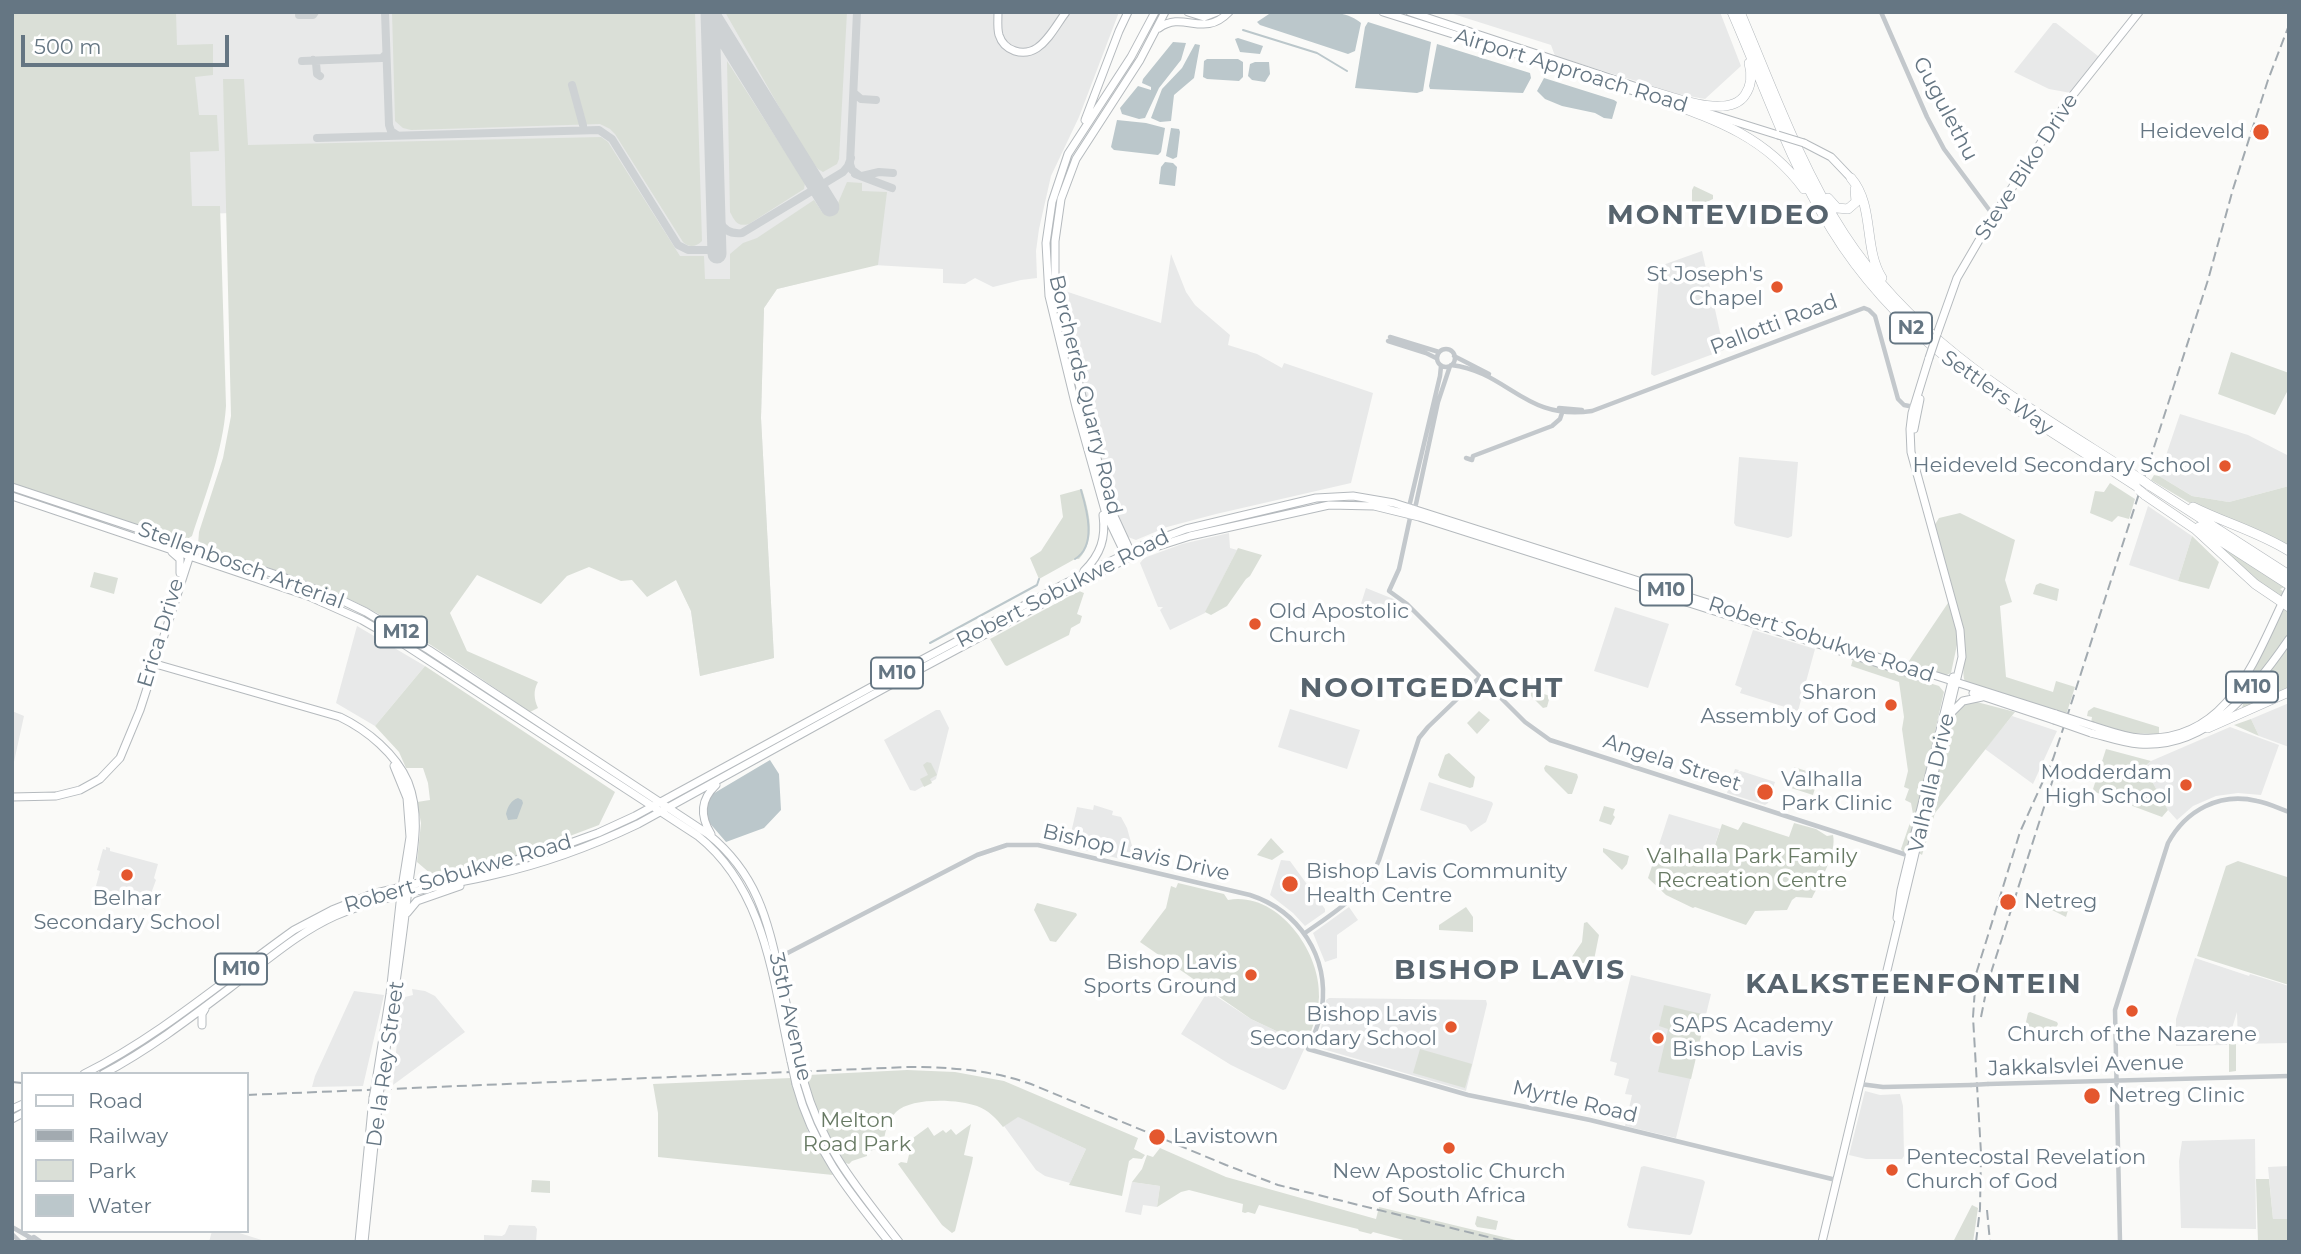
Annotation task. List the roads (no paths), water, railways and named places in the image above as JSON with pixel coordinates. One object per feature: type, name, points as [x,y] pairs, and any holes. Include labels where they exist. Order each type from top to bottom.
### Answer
[{"type":"highway","points":[[1643,91],[1715,107],[1731,106],[1743,98],[1750,86],[1751,72],[1730,12]]},
{"type":"highway","name":"Settlers Way","points":[[1730,12],[1800,171],[1829,225],[1872,287],[1899,317],[1936,351],[1976,382],[2118,474],[2289,575]]},
{"type":"highway","name":"Settlers Way","points":[[1740,12],[1823,198],[1857,253],[1894,299],[1988,380],[2144,488],[2287,595]]},
{"type":"highway","points":[[1643,91],[1722,123],[1754,140],[1796,178],[1829,225]]},
{"type":"highway","points":[[1801,145],[1829,199],[1839,209],[1849,209],[1856,202],[1857,195],[1851,178]]},
{"type":"highway","points":[[1851,178],[1862,199],[1872,255],[1879,274],[1889,290],[1934,335]]},
{"type":"highway","points":[[2144,488],[2263,536],[2289,551]]},
{"type":"highway","points":[[2144,488],[2195,529],[2255,584],[2287,595]]},
{"type":"highway","points":[[2208,728],[2289,692]]},
{"type":"main road","points":[[998,12],[1001,40],[1011,49],[1023,52],[1043,43],[1066,12]]},
{"type":"main road","points":[[1080,134],[1128,12]]},
{"type":"main road","name":"Borcherds Quarry Road","points":[[1128,555],[1108,520],[1052,311],[1046,270],[1046,239],[1052,202],[1061,172],[1080,134],[1130,60],[1155,12]]},
{"type":"main road","points":[[1166,12],[1189,23]]},
{"type":"main road","name":"Borcherds Quarry Road","points":[[1128,555],[1108,503],[1061,310],[1055,276],[1055,241],[1061,199],[1074,163],[1135,69],[1166,12]]},
{"type":"main road","points":[[1188,12],[1202,18],[1217,12]]},
{"type":"main road","points":[[1156,31],[1173,21],[1210,24],[1222,19],[1229,12]]},
{"type":"main road","name":"Airport Approach Road","points":[[1383,12],[1643,91]]},
{"type":"main road","name":"Airport Approach Road","points":[[1411,12],[1778,135],[1827,154],[1851,178]]},
{"type":"main road","name":"Steve Biko Drive","points":[[1934,335],[1957,278],[1993,216],[2068,102],[2139,12]]},
{"type":"main road","name":"Valhalla Drive","points":[[1912,857],[1947,720],[1960,647],[1958,623],[1913,457],[1916,407],[1934,335]]},
{"type":"main road","name":"Stellenbosch Arterial","points":[[12,487],[310,587],[374,617],[429,650],[656,804]]},
{"type":"main road","points":[[1079,576],[1096,558],[1104,538],[1099,489]]},
{"type":"main road","name":"Stellenbosch Arterial","points":[[12,496],[308,596],[382,630],[664,809]]},
{"type":"main road","name":"Robert Sobukwe Road","points":[[106,1072],[158,1041],[303,934],[334,916],[405,890],[544,852],[598,833],[1079,576],[1186,529],[1317,498],[1353,496],[1384,500],[1411,513],[1953,684],[2127,743],[2173,742],[2208,728],[2254,684],[2289,639]]},
{"type":"main road","points":[[1931,527],[1937,517]]},
{"type":"main road","name":"Erica Drive","points":[[12,797],[61,796],[80,790],[107,773],[120,758],[135,722],[191,547]]},
{"type":"main road","points":[[166,549],[179,558],[182,572],[191,564],[207,562]]},
{"type":"main road","name":"Robert Sobukwe Road","points":[[88,1072],[154,1033],[299,927],[332,910],[372,894],[494,875],[599,842],[724,777],[1128,555]]},
{"type":"main road","name":"Robert Sobukwe Road","points":[[2092,729],[2129,737],[2151,738],[2181,733],[2203,723],[2224,707],[2237,690],[2287,595]]},
{"type":"main road","name":"De la Rey Street","points":[[153,663],[332,713],[354,725],[374,741],[400,767],[411,791],[416,831],[390,993],[359,1242]]},
{"type":"main road","name":"Robert Sobukwe Road","points":[[1953,684],[1986,698],[2055,717]]},
{"type":"main road","name":"Valhalla Drive","points":[[1822,1242],[1953,684]]},
{"type":"main road","points":[[1947,720],[1961,702],[1972,698],[1986,698]]},
{"type":"main road","points":[[713,838],[705,821],[703,804],[708,793],[724,777]]},
{"type":"main road","name":"35th Avenue","points":[[664,809],[713,838],[737,864],[759,901],[768,925],[791,1061],[800,1083],[831,1151],[899,1242]]},
{"type":"main road","name":"35th Avenue","points":[[664,809],[702,839],[730,869],[744,889],[772,960],[800,1066],[800,1083],[807,1119],[823,1153],[844,1185],[889,1242]]},
{"type":"main road","points":[[378,900],[395,902],[402,917],[417,901],[494,875]]},
{"type":"main road","points":[[202,1025],[202,1012],[209,1003]]},
{"type":"main road","name":"De la Rey Street","points":[[364,1242],[376,1097]]},
{"type":"street","name":"Gugulethu","points":[[1881,12],[1944,149],[1993,216]]},
{"type":"street","name":"Pallotti Road","points":[[1563,410],[1600,407],[1864,308],[1875,316],[1898,400],[1904,405],[1916,407]]},
{"type":"street","points":[[1411,513],[1413,489],[1441,366],[1437,359],[1426,353],[1389,339],[1439,352],[1447,349],[1454,356],[1482,369],[1528,400],[1563,410]]},
{"type":"street","points":[[1437,359],[1439,352]]},
{"type":"street","points":[[1411,513],[1422,483],[1441,391],[1454,356]]},
{"type":"street","points":[[1441,366],[1464,366],[1478,371],[1533,404],[1563,410]]},
{"type":"street","points":[[1473,456],[1552,426],[1560,419],[1563,410]]},
{"type":"street","name":"Angela Street","points":[[1411,513],[1399,569],[1389,591],[1407,604],[1527,725],[1555,742],[1912,857]]},
{"type":"street","points":[[1305,933],[1355,896],[1373,874],[1415,746],[1428,727],[1480,677]]},
{"type":"street","points":[[2120,1242],[2115,1010],[2164,853],[2173,835],[2192,814],[2222,800],[2253,800],[2289,812]]},
{"type":"street","name":"Bishop Lavis Drive","points":[[772,960],[977,855],[995,848],[1020,844],[1044,846],[1250,895],[1269,902],[1286,913],[1305,933],[1317,956],[1323,986],[1320,1017],[1308,1049]]},
{"type":"street","name":"Myrtle Road","points":[[1308,1049],[1468,1095],[1568,1115],[1836,1180]]},
{"type":"street","name":"Jakkalsvlei Avenue","points":[[1860,1082],[1883,1087],[2289,1076]]},
{"type":"street","points":[[12,1227],[28,1240],[37,1238],[40,1242]]},
{"type":"street","points":[[12,1234],[20,1242]]},
{"type":"water","points":[[1319,11],[1353,18],[1361,23],[1355,51],[1348,54],[1257,22],[1272,12]]},
{"type":"water","points":[[1368,22],[1431,42],[1423,91],[1417,93],[1355,88]]},
{"type":"water","points":[[1235,39],[1263,46],[1260,54],[1240,52]]},
{"type":"water","points":[[1173,42],[1186,43],[1181,60],[1159,88],[1145,118],[1122,114],[1120,108],[1138,86],[1151,90],[1151,87],[1142,83],[1143,79]]},
{"type":"water","points":[[1195,44],[1200,45],[1194,78],[1174,95],[1171,121],[1160,122],[1151,118],[1162,89],[1182,68]]},
{"type":"water","points":[[1437,44],[1530,73],[1531,78],[1523,93],[1430,89]]},
{"type":"water","points":[[1238,59],[1243,62],[1243,77],[1239,81],[1203,77],[1204,61]]},
{"type":"water","points":[[1269,62],[1270,74],[1265,82],[1252,80],[1248,76],[1250,64]]},
{"type":"water","points":[[1544,78],[1614,100],[1617,102],[1612,119],[1545,99],[1537,91]]},
{"type":"water","points":[[1117,120],[1165,128],[1161,152],[1158,155],[1114,150],[1111,147]]},
{"type":"water","points":[[1171,128],[1179,129],[1180,132],[1177,157],[1173,159],[1166,156]]},
{"type":"water","points":[[1165,162],[1173,163],[1177,167],[1175,186],[1159,184],[1161,167]]},
{"type":"water","points":[[770,760],[779,774],[781,810],[764,828],[726,842],[707,820],[706,809],[711,795]]},
{"type":"water","points":[[518,798],[523,803],[517,819],[508,820],[508,807]]},
{"type":"waterway","points":[[1243,30],[1317,53],[1347,71]]},
{"type":"waterway","points":[[1075,559],[1082,553],[1088,537],[1088,517],[1081,490]]},
{"type":"waterway","points":[[930,643],[1037,585],[1039,579]]},
{"type":"railway","points":[[1976,1242],[1980,1209],[1981,1153],[1973,1017],[1976,974],[2020,832],[2053,759],[2063,729],[2208,280],[2233,189],[2268,80],[2289,25]]},
{"type":"railway","points":[[1981,1017],[1988,982],[2054,776]]},
{"type":"railway","points":[[248,1095],[908,1067],[970,1070],[1031,1084],[1278,1185],[1508,1242]]},
{"type":"railway","points":[[12,1082],[21,1083]]},
{"type":"railway","points":[[1987,1210],[1990,1242]]},
{"type":"place","name":"Heideveld","points":[[2261,132]]},
{"type":"place","name":"St Joseph's Chapel","points":[[1777,287]]},
{"type":"place","name":"Heideveld Secondary School","points":[[2225,466]]},
{"type":"place","name":"Old Apostolic Church","points":[[1255,624]]},
{"type":"place","name":"Sharon Assembly of God","points":[[1891,705]]},
{"type":"place","name":"Modderdam High School","points":[[2186,785]]},
{"type":"place","name":"Valhalla Park Clinic","points":[[1765,792]]},
{"type":"place","name":"Belhar Secondary School","points":[[127,875]]},
{"type":"place","name":"Bishop Lavis Community Health Centre","points":[[1290,884]]},
{"type":"place","name":"Netreg","points":[[2008,902]]},
{"type":"place","name":"Bishop Lavis Sports Ground","points":[[1251,975]]},
{"type":"place","name":"Church of the Nazarene","points":[[2132,1011]]},
{"type":"place","name":"Bishop Lavis Secondary School","points":[[1451,1027]]},
{"type":"place","name":"SAPS Academy Bishop Lavis","points":[[1658,1038]]},
{"type":"place","name":"Netreg Clinic","points":[[2092,1096]]},
{"type":"place","name":"Lavistown","points":[[1157,1137]]},
{"type":"place","name":"New Apostolic Church of South Africa","points":[[1449,1148]]},
{"type":"place","name":"Pentecostal Revelation Church of God","points":[[1892,1170]]},
{"type":"district","name":"MONTEVIDEO","points":[[1719,216]]},
{"type":"district","name":"NOOITGEDACHT","points":[[1432,689]]},
{"type":"district","name":"BISHOP LAVIS","points":[[1510,971]]},
{"type":"district","name":"KALKSTEENFONTEIN","points":[[1914,985]]},
{"type":"park label","name":"Valhalla Park Family Recreation Centre","points":[[1752,869]]},
{"type":"park label","name":"Melton Road Park","points":[[857,1133]]}]
